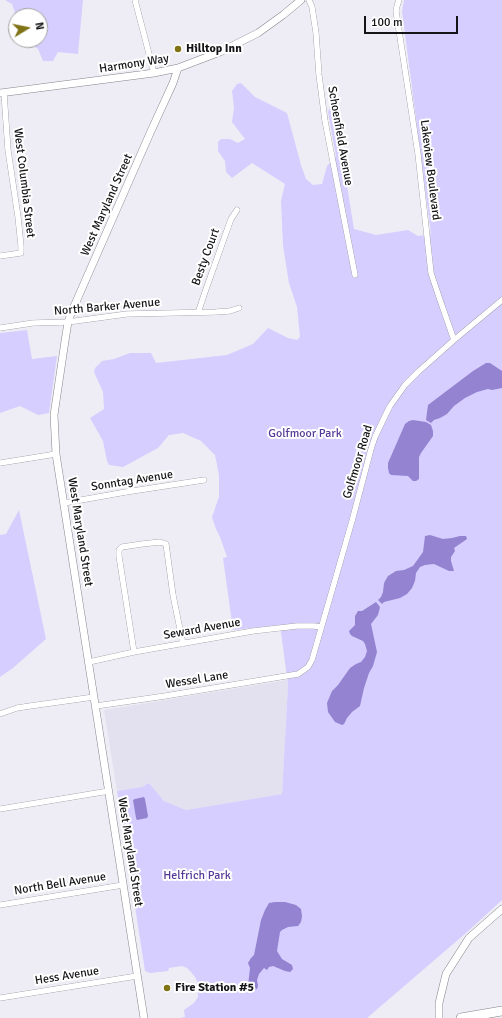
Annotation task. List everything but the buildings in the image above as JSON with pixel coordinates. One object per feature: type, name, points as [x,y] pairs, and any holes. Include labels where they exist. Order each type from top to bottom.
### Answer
[{"type":"main road","points":[[461,1018],[502,1011]]},
{"type":"street","points":[[135,0],[154,73]]},
{"type":"street","name":"Harmony Way","points":[[2,93],[154,73],[178,68],[220,52],[258,33],[301,0]]},
{"type":"street","name":"Schoenfield Avenue","points":[[308,0],[312,7],[316,27],[319,75],[325,121],[355,275]]},
{"type":"street","name":"Lakeview Boulevard","points":[[399,0],[396,11],[418,154],[431,273],[454,340]]},
{"type":"street","name":"West Maryland Street","points":[[144,1018],[56,454],[54,415],[68,322],[173,83],[178,68]]},
{"type":"street","name":"West Columbia Street","points":[[0,256],[21,252],[2,93]]},
{"type":"street","name":"Besty Court","points":[[198,313],[204,292],[231,219],[237,210]]},
{"type":"street","name":"Golfmoor Road","points":[[301,672],[308,667],[312,660],[371,449],[390,406],[405,385],[419,370],[502,300]]},
{"type":"street","name":"North Barker Avenue","points":[[0,328],[68,322],[127,314],[230,312],[239,308]]},
{"type":"street","points":[[0,463],[56,454]]},
{"type":"street","name":"Sonntag Avenue","points":[[64,503],[204,480]]},
{"type":"street","points":[[134,652],[119,556],[119,550],[122,547],[160,542],[166,544],[173,595],[183,644]]},
{"type":"street","name":"Seward Avenue","points":[[89,662],[134,652],[238,634],[296,626],[321,627]]},
{"type":"street","name":"Wessel Lane","points":[[96,706],[292,675],[301,672]]},
{"type":"street","points":[[0,714],[17,708],[94,696]]},
{"type":"street","points":[[0,809],[109,791]]},
{"type":"street","name":"North Bell Avenue","points":[[0,905],[123,885]]},
{"type":"street","points":[[439,1018],[439,1003],[446,974],[469,938],[502,909]]},
{"type":"street","name":"Hess Avenue","points":[[0,998],[137,976]]},
{"type":"shaded area","points":[[486,363],[490,363],[502,371],[502,388],[492,390],[488,389],[477,392],[465,398],[454,406],[447,414],[431,423],[426,420],[428,405]]},
{"type":"shaded area","points":[[413,420],[426,422],[431,425],[433,431],[433,436],[419,457],[419,479],[416,481],[413,481],[408,476],[391,475],[388,468],[388,463],[405,424]]},
{"type":"shaded area","points":[[430,535],[443,539],[466,536],[467,539],[454,548],[455,551],[451,557],[451,561],[454,571],[449,571],[434,564],[420,567],[416,573],[412,588],[407,594],[382,604],[378,600],[381,597],[384,583],[388,576],[396,571],[404,570],[413,566],[423,552],[425,536]]},
{"type":"shaded area","points":[[376,602],[380,607],[378,615],[371,624],[377,652],[364,688],[360,706],[352,712],[342,725],[335,722],[328,712],[327,703],[332,691],[350,668],[361,662],[365,657],[367,651],[365,644],[363,641],[352,636],[349,631],[355,625],[355,616],[358,611],[362,611]]},
{"type":"shaded area","points":[[287,680],[288,686],[282,794],[186,810],[164,801],[149,783],[142,787],[117,791],[104,710]]},
{"type":"shaded area","points":[[144,797],[148,816],[147,818],[137,820],[133,800]]},
{"type":"shaded area","points":[[285,902],[296,905],[301,909],[301,922],[298,926],[288,927],[280,932],[277,951],[282,959],[292,965],[293,969],[290,972],[273,966],[269,967],[267,970],[264,968],[259,974],[257,980],[257,989],[254,990],[248,986],[250,968],[248,963],[254,955],[261,920],[265,910],[269,903]]},
{"type":"green space","points":[[5,0],[83,0],[78,54],[58,52],[53,61],[43,61],[36,48],[48,48],[48,8],[13,8],[12,4]]},
{"type":"green space","points":[[404,0],[502,0],[502,900],[367,1018],[180,1018],[185,1017],[184,1010],[194,1003],[198,997],[198,983],[191,972],[182,966],[169,968],[168,971],[150,973],[145,971],[117,791],[142,787],[149,783],[164,801],[186,810],[282,794],[288,685],[280,625],[233,630],[223,558],[227,557],[212,517],[219,497],[219,475],[215,455],[201,441],[183,433],[169,435],[158,448],[123,467],[109,465],[103,441],[90,418],[104,409],[103,392],[94,372],[95,368],[102,361],[114,359],[130,353],[151,353],[156,363],[227,355],[253,344],[268,328],[288,338],[297,340],[300,337],[297,307],[289,283],[283,246],[281,201],[285,184],[252,163],[232,178],[226,172],[225,161],[218,151],[218,142],[221,139],[230,139],[238,143],[245,139],[232,122],[234,108],[232,91],[237,84],[241,83],[255,97],[287,113],[306,179],[313,185],[322,184],[327,166],[336,156],[328,112],[331,104],[336,117],[354,229],[376,235],[408,230],[418,236],[431,234],[402,11]]},
{"type":"green space","points":[[27,330],[32,359],[57,356],[49,413],[38,415],[20,406],[0,413],[0,333]]},
{"type":"green space","points":[[19,510],[46,639],[13,668],[0,677],[0,535],[6,534]]},
{"type":"place","name":"Hilltop Inn","points":[[178,49]]},
{"type":"place","name":"Fire Station #5","points":[[167,988]]},
{"type":"park label","name":"Golfmoor Park","points":[[305,434]]},
{"type":"park label","name":"Helfrich Park","points":[[197,876]]}]
